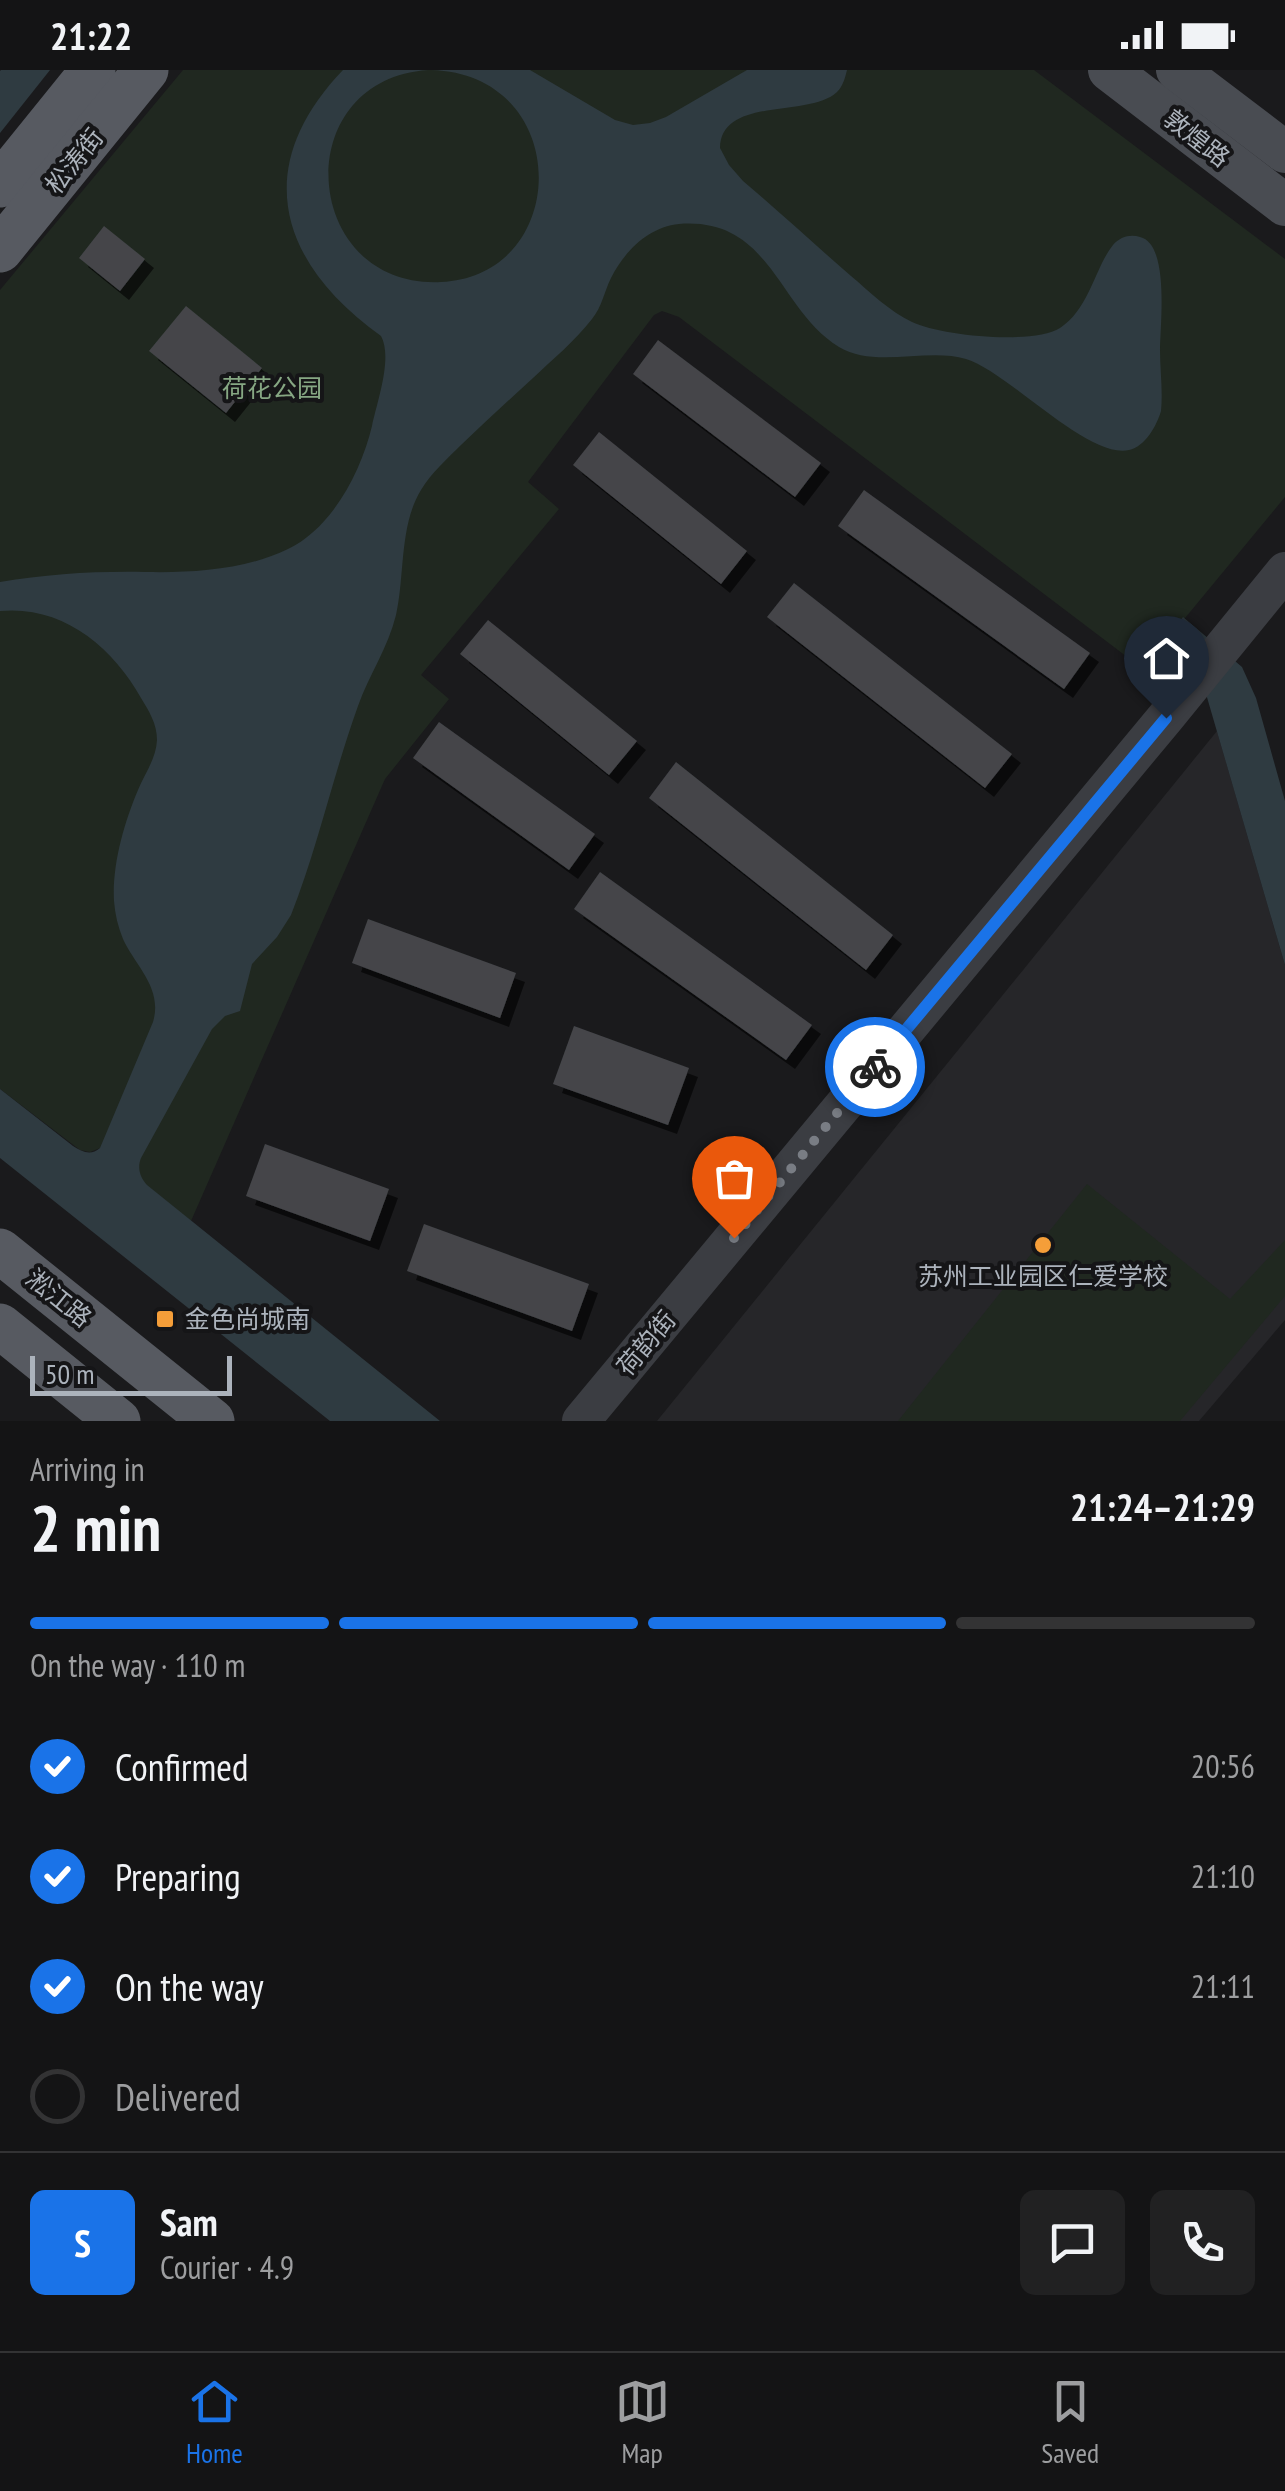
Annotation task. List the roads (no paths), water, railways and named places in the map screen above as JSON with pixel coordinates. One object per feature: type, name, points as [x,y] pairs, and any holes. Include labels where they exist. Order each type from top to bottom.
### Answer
[{"type":"main road","name":"松涛街","points":[[0,185],[93,70]]},
{"type":"main road","name":"松涛街","points":[[0,250],[146,70]]},
{"type":"main road","name":"敦煌路","points":[[1109,70],[1285,205]]},
{"type":"main road","name":"敦煌路","points":[[1177,70],[1285,152]]},
{"type":"main road","name":"淞江路","points":[[0,1251],[212,1421]]},
{"type":"main road","points":[[0,1326],[118,1421]]},
{"type":"street","name":"荷韵街","points":[[581,1421],[1285,571]]},
{"type":"place","name":"苏州工业园区仁爱学校","points":[[1043,1245]]},
{"type":"place","name":"金色尚城南","points":[[165,1319]]},
{"type":"park label","name":"荷花公园","points":[[272,388]]}]
